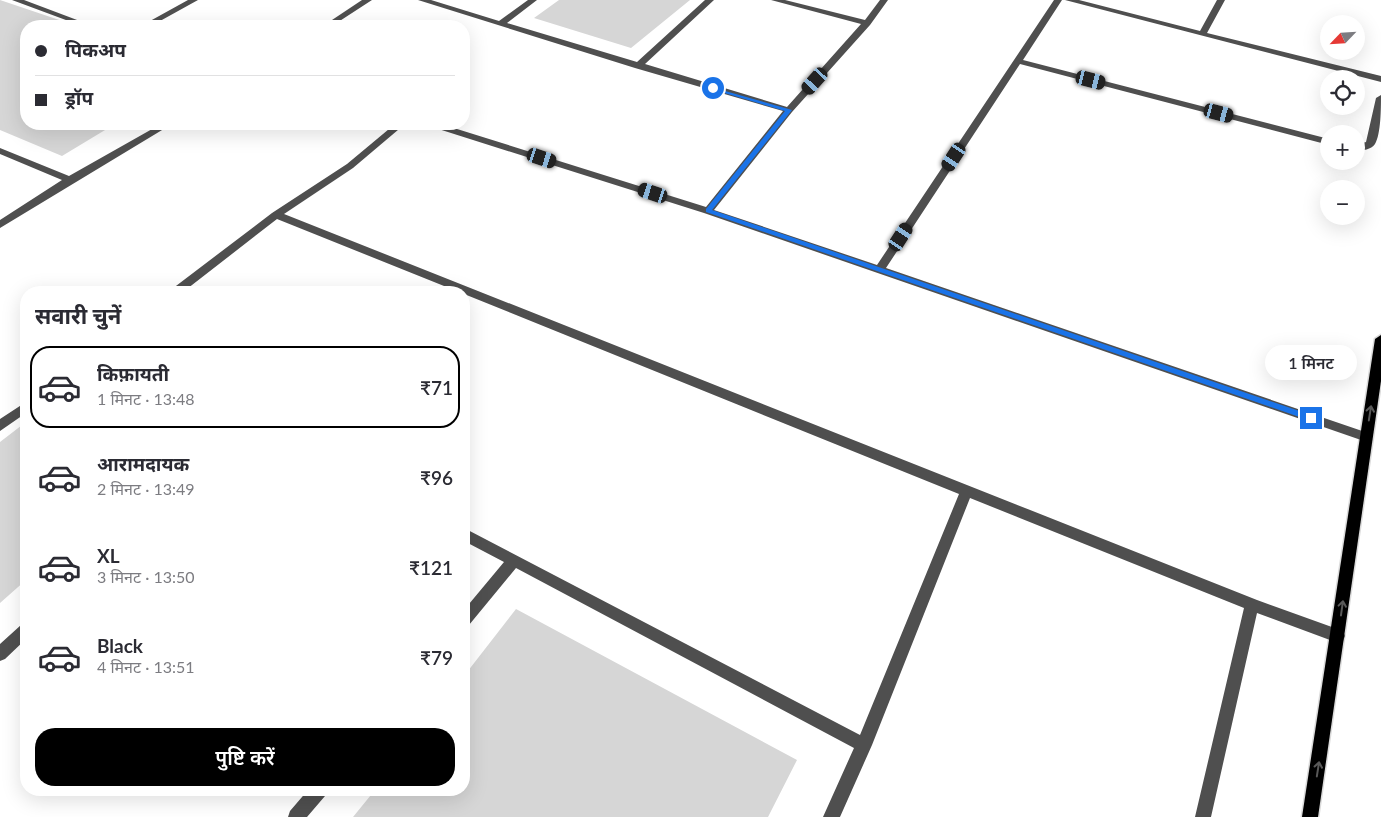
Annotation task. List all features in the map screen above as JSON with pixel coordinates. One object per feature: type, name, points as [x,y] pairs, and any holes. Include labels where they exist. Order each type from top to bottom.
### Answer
[{"type":"main road","points":[[1310,817],[1381,339]]},
{"type":"street","points":[[16,0],[72,20]]},
{"type":"street","points":[[156,20],[194,0]]},
{"type":"street","points":[[336,20],[368,0]]},
{"type":"street","points":[[422,0],[789,110]]},
{"type":"street","points":[[500,24],[533,0]]},
{"type":"street","points":[[638,66],[710,0]]},
{"type":"street","points":[[775,0],[868,23]]},
{"type":"street","points":[[708,211],[789,110],[868,23],[884,0]]},
{"type":"street","points":[[880,269],[1058,0]]},
{"type":"street","points":[[1069,0],[1381,79]]},
{"type":"street","points":[[1203,33],[1221,0]]},
{"type":"street","points":[[1018,61],[1320,140]]},
{"type":"street","points":[[1365,147],[1371,143],[1381,98]]},
{"type":"street","points":[[0,225],[70,180],[157,130]]},
{"type":"street","points":[[184,286],[276,215],[350,166],[393,130]]},
{"type":"street","points":[[451,130],[708,211],[1366,437]]},
{"type":"street","points":[[0,151],[70,180]]},
{"type":"street","points":[[276,215],[454,286]]},
{"type":"street","points":[[470,292],[1252,605],[1338,636]]},
{"type":"street","points":[[0,426],[20,411]]},
{"type":"street","points":[[831,817],[864,745],[967,490]]},
{"type":"street","points":[[470,537],[864,745]]},
{"type":"street","points":[[470,613],[514,561]]},
{"type":"street","points":[[1203,817],[1252,605]]},
{"type":"street","points":[[0,654],[20,636]]},
{"type":"street","points":[[296,817],[314,796]]},
{"type":"shaded area","points":[[0,0],[59,20],[20,20],[20,130],[105,130],[62,156],[0,130]]},
{"type":"shaded area","points":[[559,0],[690,0],[631,48],[534,18]]},
{"type":"shaded area","points":[[20,427],[20,585],[0,603],[0,442]]},
{"type":"shaded area","points":[[516,609],[797,760],[768,817],[353,817],[370,796],[470,796],[470,668]]},
{"type":"route","points":[[713,88],[789,110],[708,211],[1311,418]]}]
